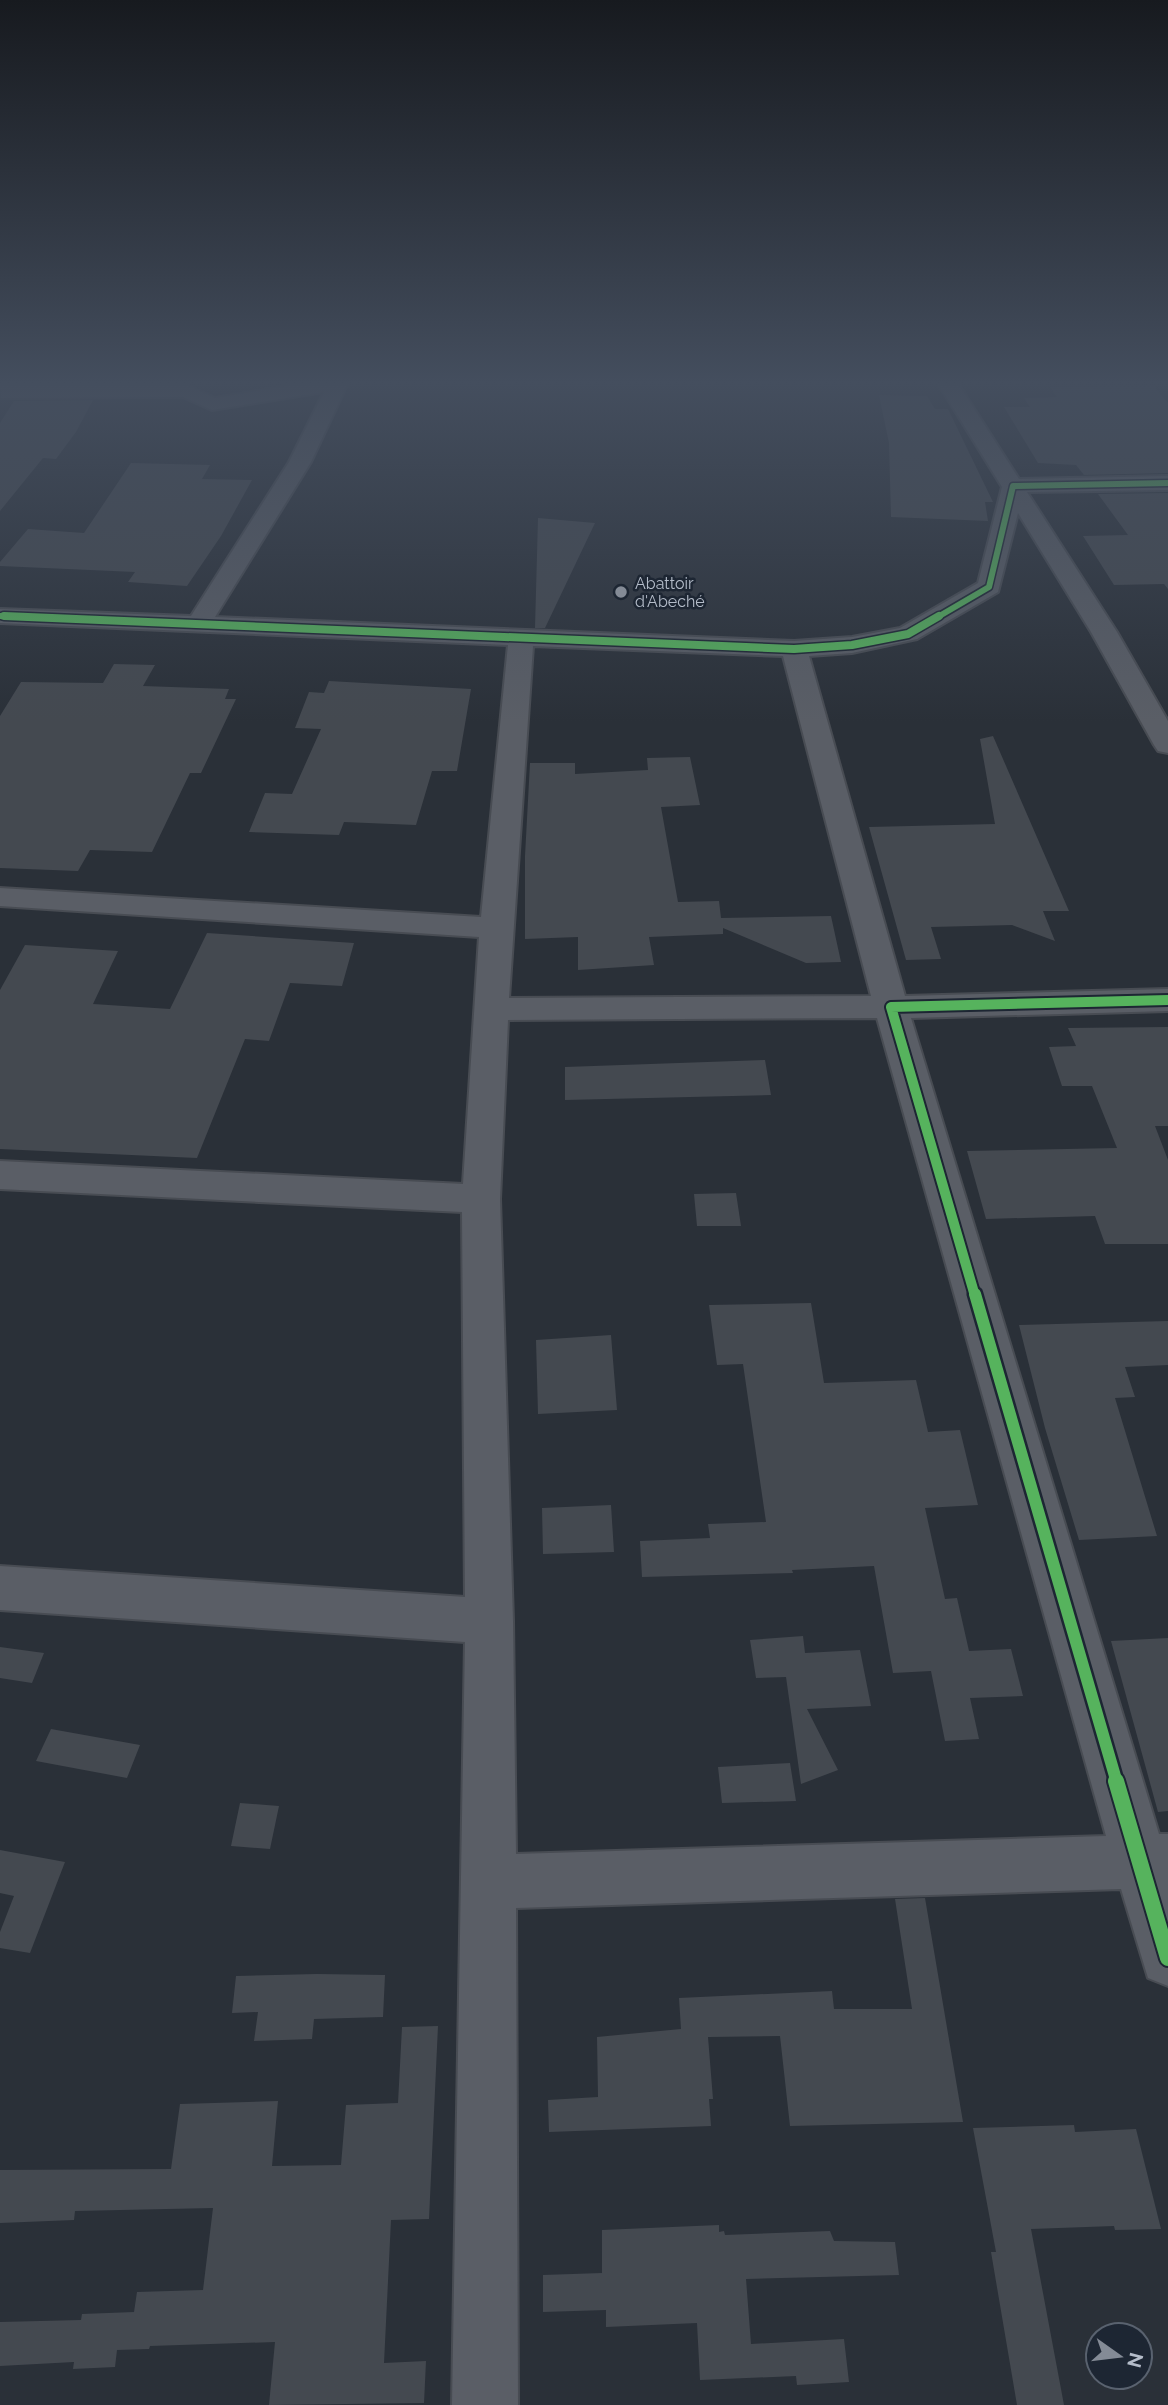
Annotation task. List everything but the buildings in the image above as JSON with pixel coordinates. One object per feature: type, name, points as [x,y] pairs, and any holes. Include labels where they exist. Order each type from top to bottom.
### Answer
[{"type":"street","points":[[197,626],[278,497]]},
{"type":"street","points":[[4,622],[197,626],[794,649],[852,645],[908,634],[989,587],[1010,497]]},
{"type":"street","points":[[1020,497],[1104,632],[1168,745]]},
{"type":"street","points":[[485,2405],[489,1621],[481,1199],[496,928],[521,639]]},
{"type":"street","points":[[794,649],[891,1007],[1154,1862],[1168,1958]]},
{"type":"street","points":[[0,897],[496,928]]},
{"type":"street","points":[[492,1009],[891,1007],[1168,1000]]},
{"type":"street","points":[[0,1175],[481,1199]]},
{"type":"street","points":[[0,1588],[489,1621]]},
{"type":"street","points":[[489,1882],[1154,1862]]},
{"type":"cycle path","points":[[0,616],[794,649],[852,645],[908,634],[989,587],[1010,497]]},
{"type":"cycle path","points":[[1168,1000],[891,1007],[1168,1958]]},
{"type":"place","name":"Abattoir d'Abeché","points":[[621,592]]}]
